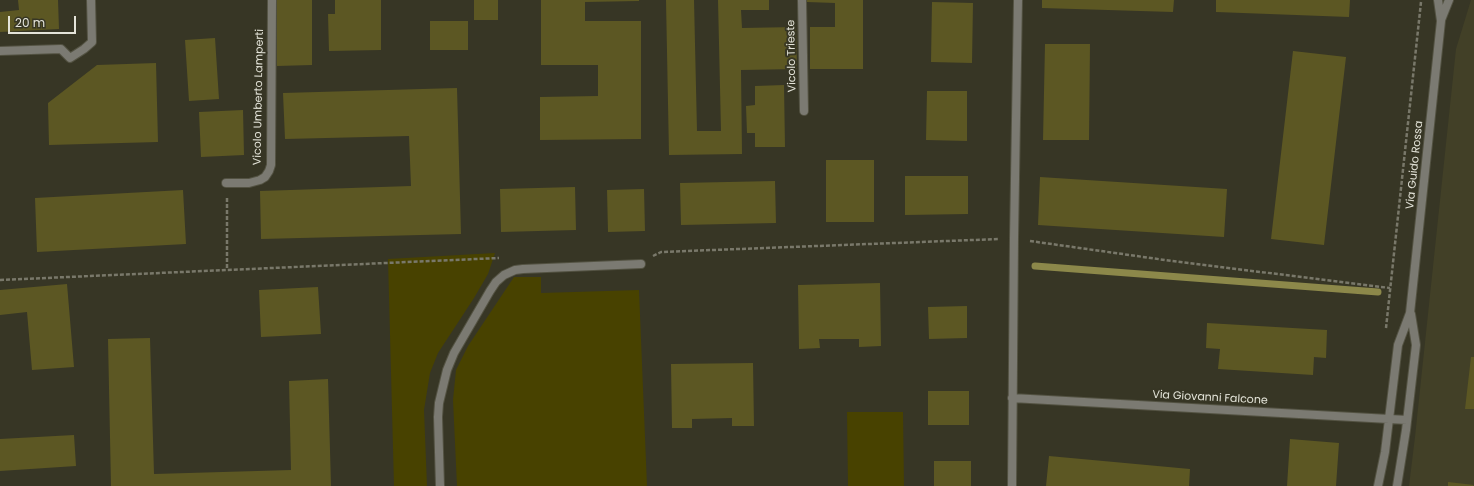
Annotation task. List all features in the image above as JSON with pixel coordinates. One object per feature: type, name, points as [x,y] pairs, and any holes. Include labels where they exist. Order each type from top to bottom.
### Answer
[{"type":"street","points":[[0,51],[61,49],[70,58],[92,42],[91,0]]},
{"type":"street","name":"Vicolo Umberto Lamperti","points":[[226,183],[249,183],[260,180],[265,177],[271,165],[272,0]]},
{"type":"street","name":"Vicolo Trieste","points":[[802,0],[804,111]]},
{"type":"street","points":[[1012,486],[1018,0]]},
{"type":"street","name":"Via Guido Rossa","points":[[1378,486],[1390,418],[1398,345],[1410,313],[1441,21],[1438,0]]},
{"type":"street","name":"Via Guido Rossa","points":[[1441,21],[1449,0]]},
{"type":"street","points":[[440,486],[438,417],[439,403],[447,370],[454,353],[496,282],[504,275],[515,270],[523,269],[641,264]]},
{"type":"street","name":"Via Guido Rossa","points":[[1397,486],[1416,345],[1410,313]]},
{"type":"street","name":"Via Giovanni Falcone","points":[[1012,398],[1407,420]]},
{"type":"path","points":[[654,252],[1014,238],[1172,261],[1390,288],[1422,0]]},
{"type":"path","points":[[226,183],[227,270]]},
{"type":"path","points":[[641,264],[661,252]]},
{"type":"path","points":[[0,280],[504,258]]},
{"type":"shaded area","points":[[1471,0],[1474,0],[1474,486],[1409,486],[1456,49]]},
{"type":"shaded area","points":[[495,253],[488,274],[438,353],[430,373],[424,410],[427,486],[394,486],[388,259]]},
{"type":"shaded area","points":[[514,277],[541,277],[541,293],[639,290],[647,486],[457,486],[453,400],[456,370],[468,346]]},
{"type":"shaded area","points":[[847,412],[903,412],[904,486],[848,486]]},
{"type":"building","points":[[18,0],[58,0],[59,29],[0,32],[0,12],[19,10]]},
{"type":"building","points":[[277,0],[312,0],[312,65],[277,66]]},
{"type":"building","points":[[335,0],[381,0],[381,50],[329,51],[328,14],[335,14]]},
{"type":"building","points":[[474,0],[498,0],[498,20],[474,20]]},
{"type":"building","points":[[541,0],[639,0],[585,2],[585,21],[641,21],[641,139],[540,140],[540,97],[598,96],[598,65],[541,65]]},
{"type":"building","points":[[666,0],[694,0],[697,131],[721,131],[718,0],[769,0],[769,10],[741,10],[742,28],[796,27],[797,69],[741,70],[742,154],[669,155]]},
{"type":"building","points":[[807,0],[863,0],[863,69],[810,69],[810,27],[835,27],[835,3],[807,2]]},
{"type":"building","points":[[1042,0],[1174,0],[1173,12],[1042,8]]},
{"type":"building","points":[[1216,0],[1350,0],[1349,17],[1216,12]]},
{"type":"building","points":[[932,2],[973,3],[972,63],[931,62]]},
{"type":"building","points":[[430,21],[468,21],[468,50],[430,50]]},
{"type":"building","points":[[215,38],[219,99],[189,101],[185,40]]},
{"type":"building","points":[[1045,44],[1090,44],[1089,140],[1043,140]]},
{"type":"building","points":[[1293,51],[1346,57],[1324,245],[1271,239]]},
{"type":"building","points":[[156,63],[158,142],[49,145],[48,103],[97,65]]},
{"type":"building","points":[[784,85],[785,147],[755,147],[755,133],[747,133],[746,106],[755,105],[755,86]]},
{"type":"building","points":[[457,88],[461,234],[261,239],[260,191],[411,186],[409,136],[285,139],[283,93]]},
{"type":"building","points":[[927,91],[967,91],[967,141],[926,140]]},
{"type":"building","points":[[243,110],[244,155],[201,157],[199,112]]},
{"type":"building","points":[[826,160],[874,160],[874,222],[826,222]]},
{"type":"building","points":[[905,176],[968,176],[968,214],[905,215]]},
{"type":"building","points":[[1040,177],[1227,189],[1224,237],[1038,225]]},
{"type":"building","points":[[775,181],[776,223],[681,225],[680,183]]},
{"type":"building","points":[[575,187],[576,230],[501,232],[500,189]]},
{"type":"building","points":[[644,189],[645,231],[608,232],[607,190]]},
{"type":"building","points":[[183,190],[186,244],[37,252],[35,198]]},
{"type":"building","points":[[880,283],[881,346],[859,347],[859,339],[819,339],[820,348],[799,349],[798,285]]},
{"type":"building","points":[[67,284],[74,367],[32,370],[27,312],[0,315],[0,290]]},
{"type":"building","points":[[318,287],[321,334],[261,337],[259,290]]},
{"type":"building","points":[[967,306],[967,338],[929,339],[928,307]]},
{"type":"building","points":[[1207,323],[1327,330],[1326,358],[1314,357],[1313,375],[1218,369],[1220,349],[1206,348]]},
{"type":"building","points":[[150,338],[154,474],[291,470],[289,381],[328,379],[331,486],[111,486],[108,339]]},
{"type":"building","points":[[1471,357],[1474,357],[1474,409],[1465,409]]},
{"type":"building","points":[[753,363],[754,426],[732,426],[732,418],[692,419],[692,428],[672,428],[671,364]]},
{"type":"building","points":[[928,391],[969,391],[969,425],[928,425]]},
{"type":"building","points":[[74,435],[76,466],[0,471],[0,439]]},
{"type":"building","points":[[1290,439],[1339,443],[1336,486],[1287,486]]},
{"type":"building","points":[[1049,456],[1190,469],[1189,486],[1046,486]]},
{"type":"building","points":[[934,461],[971,461],[971,486],[934,486]]},
{"type":"building","points":[[1448,482],[1474,485],[1448,486]]},
{"type":"waterway","points":[[1035,266],[1378,292]]}]
